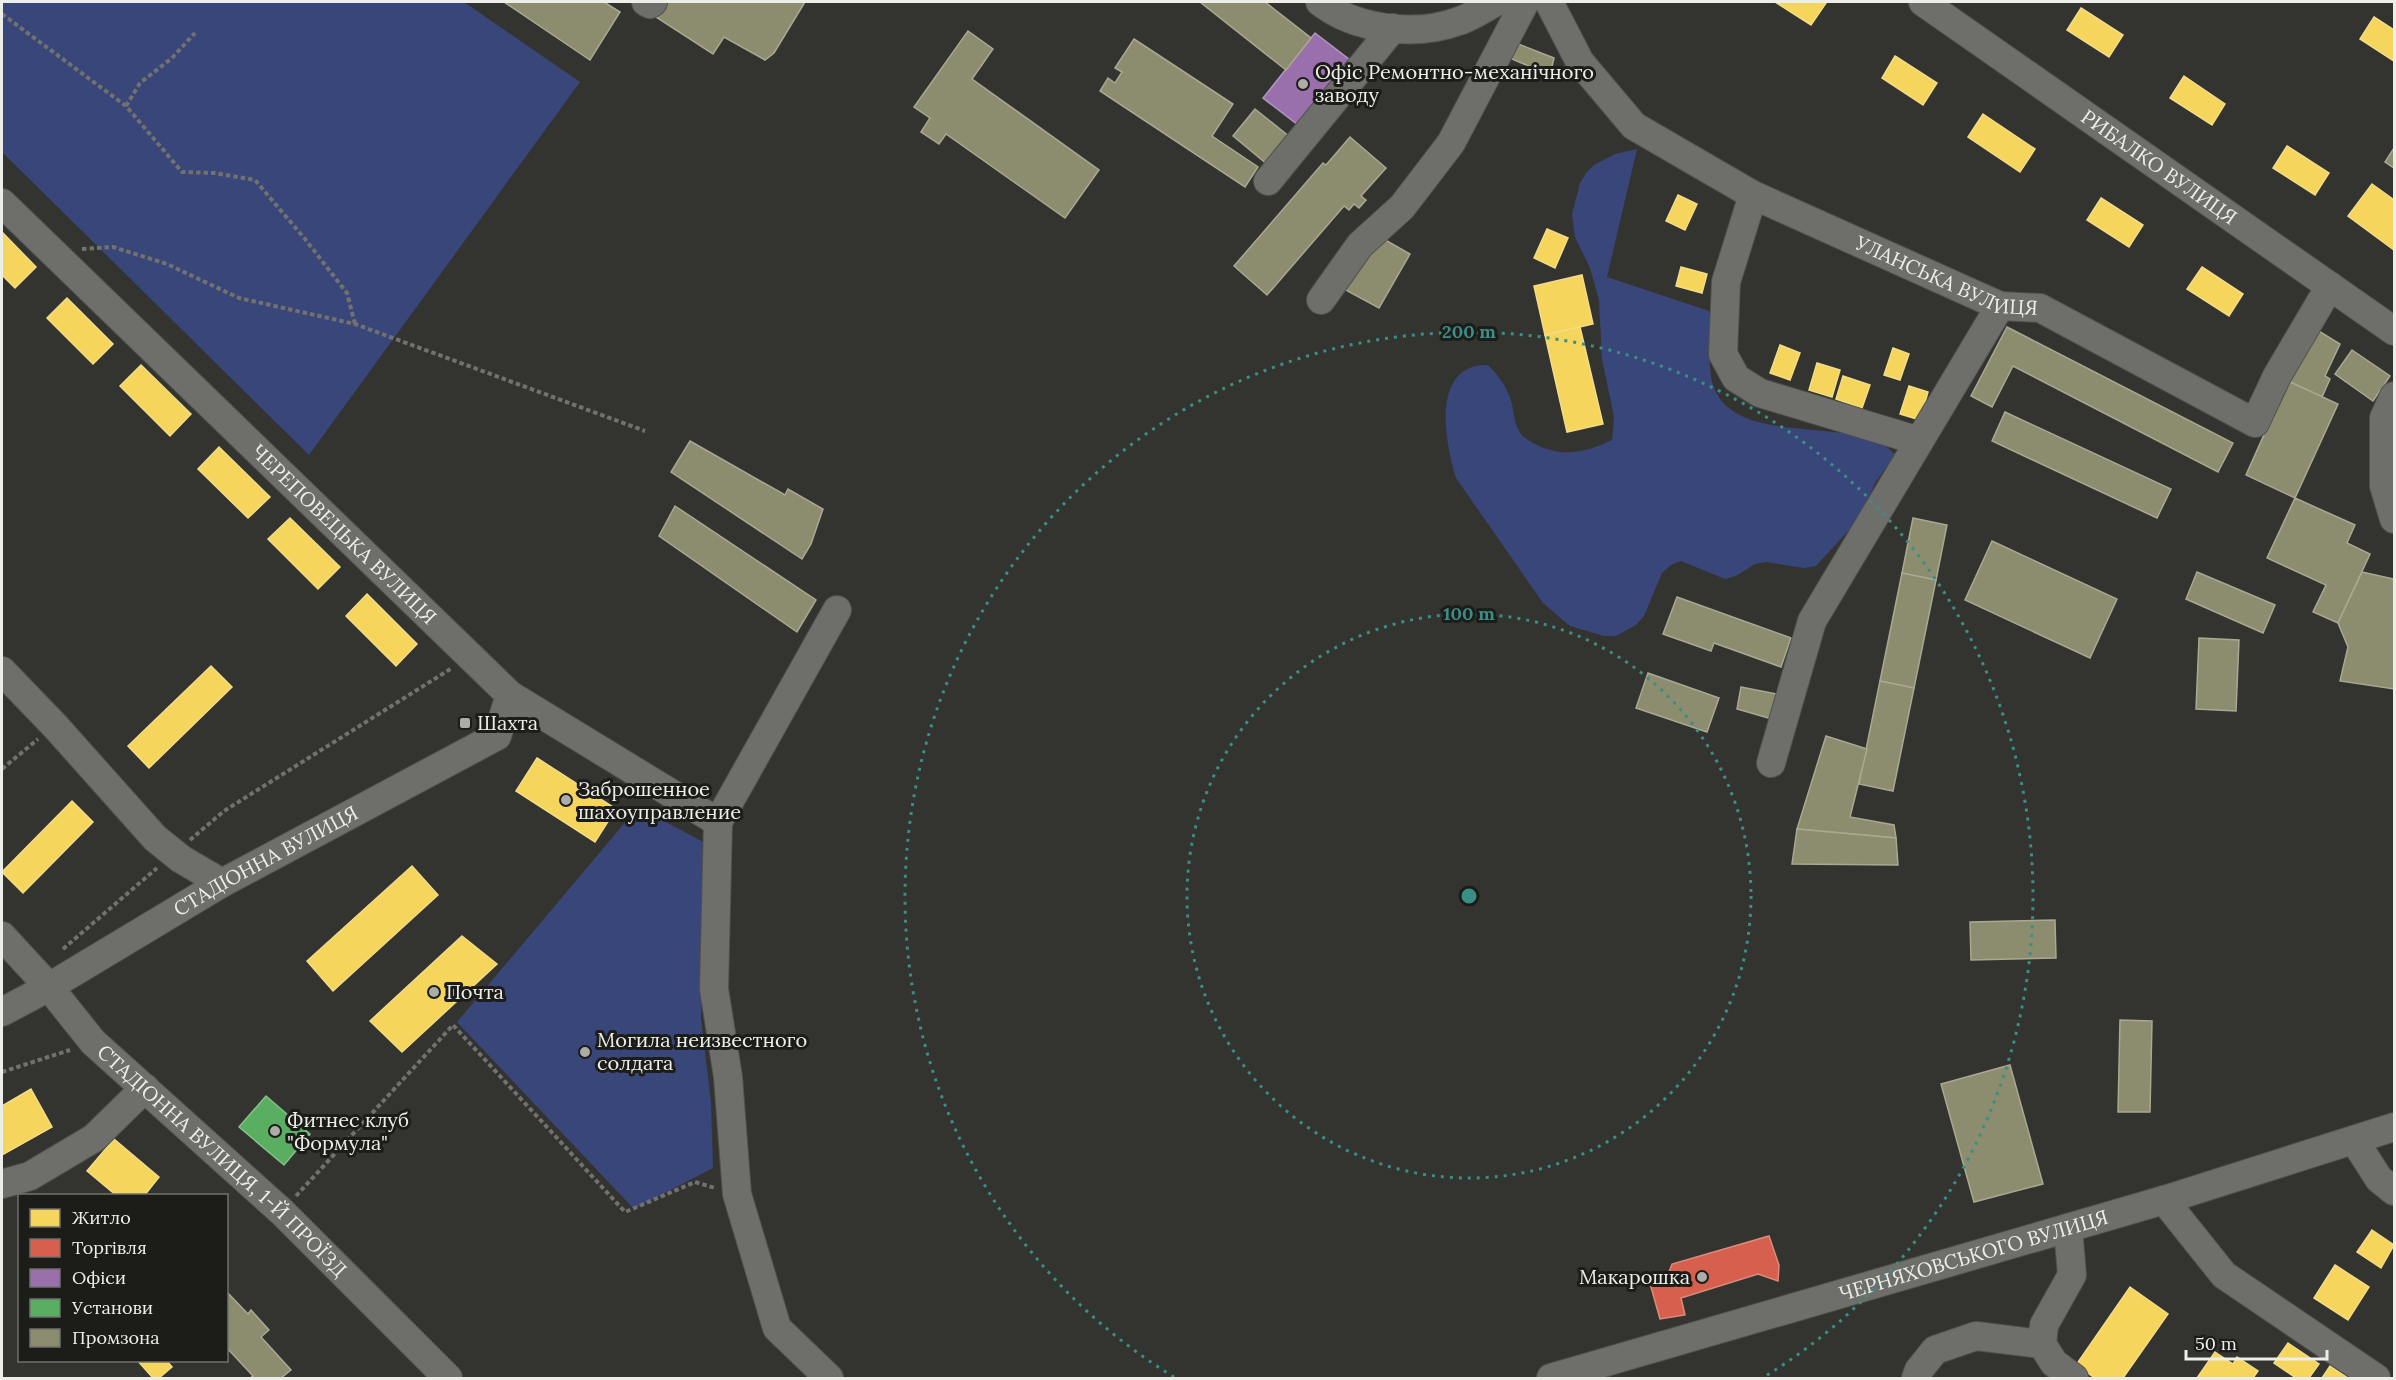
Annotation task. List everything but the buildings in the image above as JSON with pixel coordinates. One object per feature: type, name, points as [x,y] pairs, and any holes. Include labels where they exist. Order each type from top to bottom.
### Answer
[{"type":"street","points":[[646,2],[650,4],[654,2]]},
{"type":"street","points":[[1320,2],[1359,22],[1393,28],[1425,29],[1459,21],[1496,2]]},
{"type":"street","points":[[1321,300],[1360,245],[1402,207],[1451,143],[1525,2]]},
{"type":"street","name":"УЛАНСЬКА ВУЛИЦЯ","points":[[1549,2],[1580,62],[1634,126],[1753,195],[2000,306],[2040,308],[2255,423],[2277,376],[2330,286]]},
{"type":"street","name":"РИБАЛКО ВУЛИЦЯ","points":[[1923,2],[2394,331]]},
{"type":"street","points":[[1268,182],[1393,28]]},
{"type":"street","points":[[1753,195],[1726,282],[1723,354],[1736,378],[1760,393],[1920,441]]},
{"type":"street","name":"ЧЕРЕПОВЕЦЬКА ВУЛИЦЯ","points":[[2,203],[510,695],[718,822]]},
{"type":"street","points":[[1771,763],[1812,621],[2000,306]]},
{"type":"street","points":[[2394,396],[2384,418],[2384,486],[2394,519]]},
{"type":"street","points":[[829,1378],[777,1328],[737,1194],[728,1077],[714,989],[718,822],[837,610]]},
{"type":"street","points":[[2,671],[56,727],[155,838],[181,859],[222,883]]},
{"type":"street","name":"СТАДІОННА ВУЛИЦЯ","points":[[2,1012],[49,987],[222,883],[497,736],[510,695]]},
{"type":"street","name":"СТАДІОННА ВУЛИЦЯ, 1-Й ПРОЇЗД","points":[[2,936],[49,987],[93,1042],[282,1212],[448,1378]]},
{"type":"street","points":[[2,1184],[30,1176],[94,1138],[144,1088]]},
{"type":"street","name":"ЧЕРНЯХОВСЬКОГО ВУЛИЦЯ","points":[[1551,1378],[1609,1370],[2394,1127]]},
{"type":"street","points":[[2354,1140],[2379,1179],[2394,1191]]},
{"type":"street","points":[[2164,1200],[2224,1275],[2376,1378]]},
{"type":"street","points":[[2068,1228],[2072,1275],[2044,1325],[2042,1344],[2054,1363],[2074,1378]]},
{"type":"street","points":[[1916,1378],[1919,1370],[1935,1350],[1976,1336],[2042,1344]]},
{"type":"path","points":[[2,15],[126,106],[182,172],[214,173],[255,180],[347,293],[355,324]]},
{"type":"path","points":[[126,106],[140,83],[172,58],[195,33]]},
{"type":"path","points":[[51,251],[113,247],[167,264],[239,298],[355,324],[645,431]]},
{"type":"path","points":[[188,842],[224,811],[471,657]]},
{"type":"path","points":[[2,770],[44,734],[56,727]]},
{"type":"path","points":[[27,964],[46,964],[162,864]]},
{"type":"path","points":[[282,1212],[453,1025],[625,1212],[695,1182],[737,1194]]},
{"type":"path","points":[[2,1072],[93,1042]]},
{"type":"shaded area","points":[[2,2],[464,2],[580,82],[309,455],[2,152]]},
{"type":"shaded area","points":[[1637,149],[1607,277],[1709,311],[1712,383],[1716,392],[1730,409],[1751,420],[1776,426],[1857,436],[1879,443],[1895,455],[1875,483],[1861,517],[1816,566],[1804,568],[1766,562],[1755,564],[1736,576],[1725,579],[1681,561],[1671,565],[1662,573],[1644,616],[1636,625],[1616,636],[1604,636],[1570,626],[1543,603],[1456,478],[1448,445],[1446,408],[1449,391],[1457,377],[1470,368],[1488,365],[1505,387],[1511,399],[1517,427],[1529,441],[1547,449],[1575,452],[1612,440],[1614,417],[1602,359],[1599,300],[1590,268],[1575,237],[1572,214],[1580,183],[1594,165],[1615,154]]},
{"type":"shaded area","points":[[638,807],[705,843],[701,1019],[711,1102],[713,1168],[634,1209],[457,1022]]},
{"type":"place","name":"Офіс Ремонтно-механічного заводу","points":[[1303,84]]},
{"type":"place","name":"Шахта","points":[[465,723]]},
{"type":"place","name":"Заброшенное шахоуправление","points":[[566,800]]},
{"type":"place","name":"Почта","points":[[434,992]]},
{"type":"place","name":"Могила неизвестного солдата","points":[[585,1052]]},
{"type":"place","name":"Фитнес клуб \"Формула\"","points":[[275,1131]]},
{"type":"place","name":"Макарошка","points":[[1702,1277]]}]
